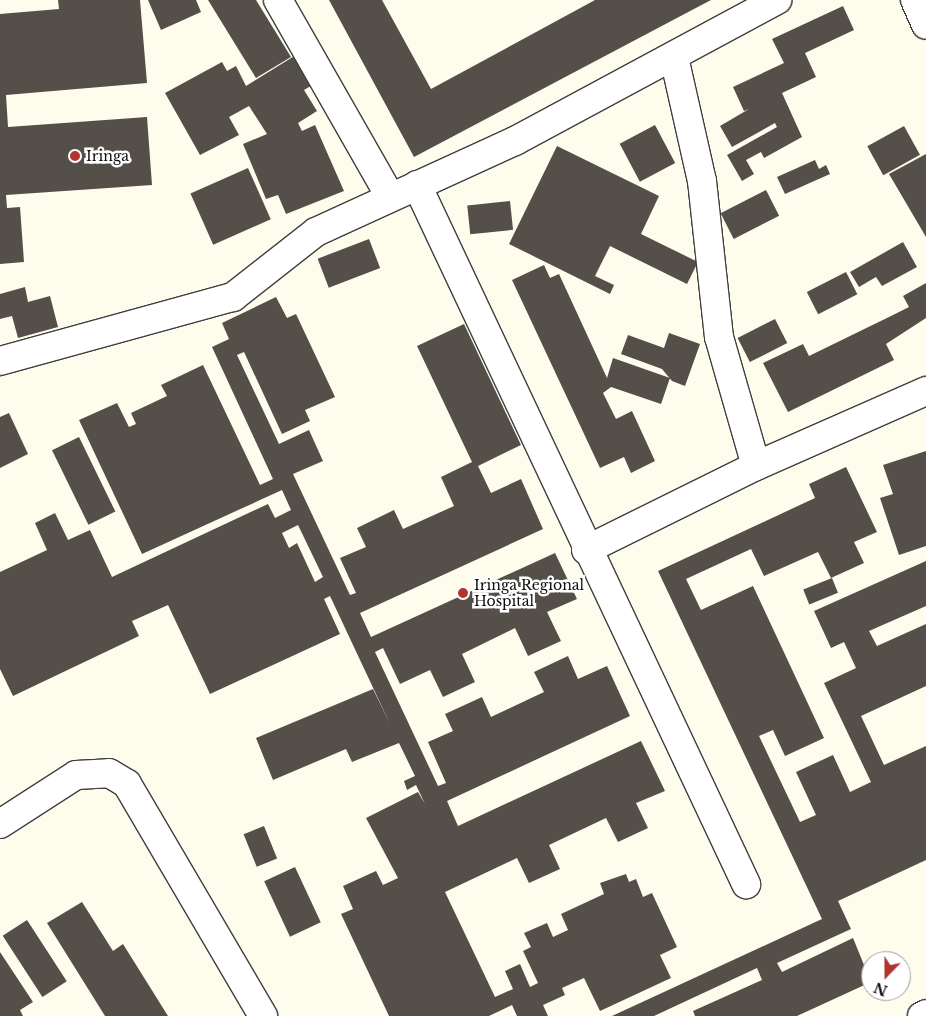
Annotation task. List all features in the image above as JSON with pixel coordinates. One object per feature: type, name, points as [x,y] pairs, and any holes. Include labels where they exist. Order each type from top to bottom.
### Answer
[{"type":"street","points":[[278,0],[390,196]]},
{"type":"street","points":[[0,361],[233,297],[316,232],[390,196],[515,141],[778,0]]},
{"type":"street","points":[[915,0],[926,24]]},
{"type":"street","points":[[674,57],[702,181],[719,337],[756,466]]},
{"type":"street","points":[[417,185],[586,550],[746,884]]},
{"type":"street","points":[[586,550],[756,466],[926,391]]},
{"type":"street","points":[[0,824],[76,775],[109,773],[127,784],[263,1016]]},
{"type":"street","points":[[922,1016],[926,1014]]},
{"type":"building","points":[[58,0],[140,0],[147,83],[6,95],[8,127],[147,117],[152,185],[6,195],[7,208],[20,207],[24,262],[0,264],[0,14],[59,9]]},
{"type":"building","points":[[148,0],[196,0],[201,12],[161,30]]},
{"type":"building","points":[[208,0],[256,0],[291,57],[256,78]]},
{"type":"building","points":[[329,0],[382,0],[431,89],[595,0],[711,0],[414,157]]},
{"type":"building","points":[[843,6],[854,30],[805,53],[816,77],[782,93],[802,137],[764,158],[761,152],[746,160],[754,174],[742,181],[727,155],[777,127],[775,123],[732,147],[720,126],[749,109],[744,111],[733,87],[784,63],[772,39]]},
{"type":"building","points":[[296,55],[314,84],[304,90],[317,111],[298,123],[302,131],[315,125],[344,191],[286,214],[278,195],[266,199],[243,144],[267,134],[249,106],[229,117],[239,135],[200,155],[165,93],[222,62],[227,71],[236,66],[246,86]]},
{"type":"building","points":[[655,125],[675,163],[640,182],[620,144]]},
{"type":"building","points":[[904,126],[920,155],[883,175],[867,146]]},
{"type":"building","points":[[557,146],[659,196],[641,234],[698,262],[687,284],[610,246],[595,276],[614,285],[610,294],[509,244]]},
{"type":"building","points":[[926,154],[926,237],[889,174]]},
{"type":"building","points":[[815,160],[819,169],[826,165],[830,174],[785,194],[777,177]]},
{"type":"building","points":[[248,168],[271,219],[213,245],[190,194]]},
{"type":"building","points":[[766,190],[779,216],[734,239],[721,213]]},
{"type":"building","points":[[510,201],[513,230],[470,234],[467,205]]},
{"type":"building","points":[[369,239],[380,268],[329,288],[318,259]]},
{"type":"building","points":[[903,242],[917,267],[882,286],[876,277],[859,287],[850,272]]},
{"type":"building","points":[[544,265],[550,278],[559,274],[607,378],[613,358],[670,378],[661,404],[611,387],[603,393],[616,419],[632,411],[655,461],[631,473],[624,457],[600,468],[512,280]]},
{"type":"building","points":[[846,272],[857,294],[818,314],[807,292]]},
{"type":"building","points":[[926,283],[926,318],[886,344],[894,360],[788,412],[763,363],[803,344],[809,356],[891,316],[909,307],[903,296]]},
{"type":"building","points":[[25,287],[28,302],[50,296],[58,327],[18,338],[12,316],[0,319],[0,294]]},
{"type":"building","name":"Iringa Regional Hospital","points":[[276,297],[287,318],[296,314],[335,397],[305,410],[310,421],[282,434],[244,352],[237,355],[279,444],[309,430],[323,461],[293,474],[350,595],[356,593],[340,558],[366,547],[357,528],[394,510],[403,529],[454,506],[441,477],[472,462],[417,346],[464,324],[521,445],[478,466],[491,493],[521,479],[543,529],[360,613],[371,637],[555,553],[577,599],[547,612],[561,641],[528,656],[515,628],[462,654],[475,682],[443,697],[430,670],[400,684],[383,648],[375,652],[438,786],[446,783],[428,742],[453,731],[445,714],[482,697],[491,717],[544,692],[534,672],[568,656],[578,679],[607,666],[630,716],[447,801],[458,826],[641,741],[665,791],[636,803],[648,828],[618,842],[606,818],[549,845],[560,869],[529,883],[517,858],[445,892],[495,997],[513,989],[505,971],[520,964],[530,987],[538,983],[523,951],[531,947],[524,933],[547,923],[553,937],[568,930],[561,914],[604,894],[600,883],[626,874],[629,882],[636,879],[643,897],[652,893],[677,947],[660,955],[671,978],[600,1011],[584,978],[562,988],[565,995],[543,1005],[548,1016],[517,1016],[512,1005],[489,1016],[389,1016],[341,914],[353,909],[343,886],[376,871],[383,885],[398,878],[366,818],[418,792],[425,804],[416,785],[407,790],[404,781],[415,776],[399,743],[352,762],[346,749],[273,780],[256,738],[373,689],[391,726],[330,596],[324,599],[340,634],[210,694],[168,605],[132,621],[139,636],[13,696],[0,669],[0,572],[47,550],[35,523],[55,513],[68,540],[90,530],[112,577],[268,504],[275,518],[291,510],[282,490],[142,554],[79,420],[117,403],[129,427],[136,424],[131,413],[167,396],[161,385],[203,365],[260,485],[273,479],[212,347],[229,339],[222,323]],"holes":[[[298,525],[323,577],[315,582],[297,543],[289,548],[282,533]]]},
{"type":"building","points":[[775,319],[787,343],[750,362],[738,338]]},
{"type":"building","points":[[669,333],[700,344],[685,386],[672,381],[662,369],[621,354],[628,335],[664,348]]},
{"type":"building","points":[[9,413],[28,454],[0,468],[0,417]]},
{"type":"building","points":[[79,437],[115,512],[88,525],[52,450]]},
{"type":"building","points":[[926,451],[926,546],[899,555],[880,498],[893,494],[883,465]]},
{"type":"building","points":[[846,467],[877,532],[854,542],[864,563],[831,578],[818,552],[764,576],[751,549],[686,579],[701,610],[753,586],[824,738],[785,756],[773,730],[759,736],[800,822],[816,815],[796,772],[833,755],[850,792],[871,782],[824,683],[856,668],[844,642],[831,648],[814,611],[926,561],[926,606],[869,631],[877,646],[926,624],[926,686],[861,716],[884,765],[926,746],[926,860],[838,901],[851,929],[777,963],[782,972],[853,938],[861,958],[861,987],[797,1016],[695,1016],[693,1011],[762,980],[757,968],[654,1016],[612,1016],[822,919],[658,571],[815,498],[809,484]]},
{"type":"building","points":[[832,578],[838,593],[809,604],[803,590]]},
{"type":"building","points":[[264,826],[277,858],[257,867],[244,834]]},
{"type":"building","points":[[295,867],[321,922],[290,937],[264,881]]},
{"type":"building","points":[[82,902],[113,951],[123,944],[168,1016],[105,1016],[47,923]]},
{"type":"building","points":[[27,920],[67,981],[42,997],[3,936]]},
{"type":"building","points":[[0,952],[33,1002],[20,1010],[23,1016],[0,1016]]},
{"type":"place","name":"Iringa","points":[[75,156]]},
{"type":"place","name":"Iringa Regional Hospital","points":[[463,593]]}]
